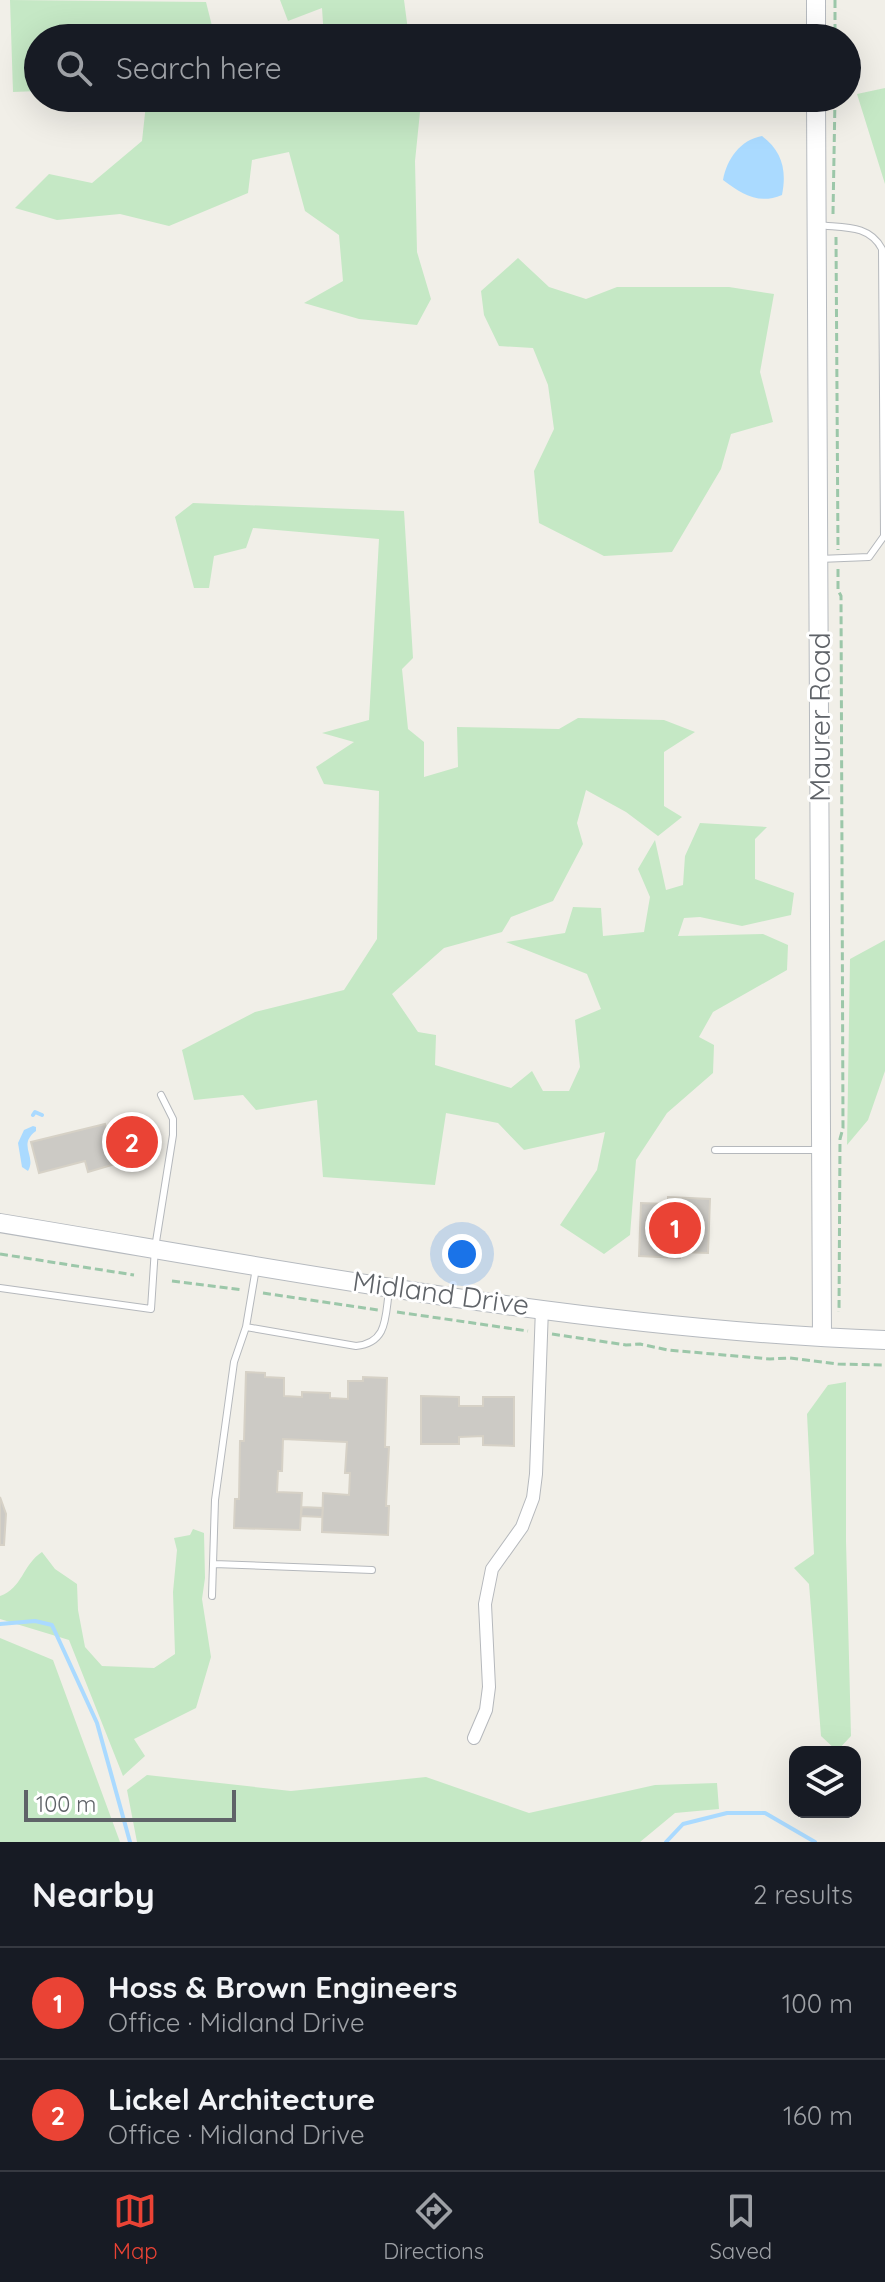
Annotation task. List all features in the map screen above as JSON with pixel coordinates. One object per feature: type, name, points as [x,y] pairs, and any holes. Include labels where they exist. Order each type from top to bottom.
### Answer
[{"type":"street","points":[[816,0],[816,24]]},
{"type":"street","name":"Maurer Road","points":[[816,112],[815,225],[829,559],[821,1150],[822,1337]]},
{"type":"street","name":"Midland Drive","points":[[0,1223],[542,1308],[710,1328],[885,1340]]},
{"type":"street","points":[[474,1738],[486,1710],[489,1687],[485,1604],[492,1569],[522,1527],[533,1498],[542,1308]]},
{"type":"lane","points":[[815,225],[866,230],[876,238],[882,249],[884,536],[869,557],[829,559]]},
{"type":"lane","points":[[0,1288],[151,1309],[155,1248],[173,1135],[173,1119],[161,1095]]},
{"type":"lane","points":[[715,1150],[821,1150]]},
{"type":"lane","points":[[212,1596],[215,1500],[234,1362],[246,1327],[256,1265]]},
{"type":"lane","points":[[246,1327],[356,1346],[369,1345],[379,1337],[384,1323],[389,1286]]},
{"type":"lane","points":[[214,1564],[372,1570]]},
{"type":"path","points":[[835,0],[835,24]]},
{"type":"path","points":[[835,112],[833,214],[836,227],[829,559],[841,596],[843,1113],[840,1139],[840,1311]]},
{"type":"path","points":[[0,1254],[134,1275]]},
{"type":"green space","points":[[10,0],[206,2],[212,24],[24,24],[24,92],[13,92]]},
{"type":"green space","points":[[280,0],[404,0],[407,24],[323,24],[322,8],[288,21]]},
{"type":"green space","points":[[885,88],[885,184],[861,107],[861,93]]},
{"type":"green space","points":[[145,112],[420,112],[415,161],[417,252],[431,299],[417,325],[359,319],[304,303],[343,281],[339,235],[305,211],[289,152],[252,160],[248,193],[169,226],[120,214],[57,220],[15,208],[49,174],[92,183],[142,141]]},
{"type":"green space","points":[[518,258],[549,287],[586,299],[617,287],[729,287],[774,294],[760,372],[773,422],[731,434],[721,469],[672,552],[604,556],[539,523],[534,471],[554,429],[548,385],[533,348],[499,346],[484,315],[481,291]]},
{"type":"green space","points":[[193,503],[404,511],[413,658],[402,669],[408,729],[424,742],[424,777],[458,767],[457,727],[559,729],[578,718],[664,720],[695,732],[664,752],[664,806],[682,817],[658,836],[626,812],[586,790],[577,823],[583,844],[553,901],[511,917],[502,932],[444,948],[392,994],[418,1032],[436,1035],[435,1065],[511,1088],[532,1071],[543,1091],[569,1091],[580,1067],[575,1020],[601,1009],[587,974],[506,942],[565,933],[573,907],[601,908],[603,936],[644,932],[650,897],[638,869],[655,840],[666,890],[683,885],[685,856],[700,823],[767,827],[755,839],[755,879],[794,893],[791,915],[742,926],[700,917],[684,918],[678,936],[763,934],[788,945],[787,970],[713,1012],[699,1037],[714,1045],[713,1073],[667,1113],[636,1160],[630,1235],[604,1254],[560,1225],[597,1170],[605,1132],[524,1150],[498,1123],[446,1113],[435,1185],[323,1177],[317,1100],[256,1110],[243,1095],[194,1100],[182,1050],[255,1012],[344,990],[377,939],[379,791],[324,784],[316,767],[354,742],[322,733],[369,720],[379,539],[253,528],[246,548],[214,556],[209,588],[194,588],[175,517]]},
{"type":"green space","points":[[885,940],[885,1071],[868,1120],[847,1145],[850,959]]},
{"type":"green space","points":[[846,1382],[851,1736],[842,1746],[832,1746],[821,1736],[809,1584],[794,1568],[814,1554],[807,1414],[828,1385]]},
{"type":"green space","points":[[193,1529],[204,1533],[202,1599],[211,1657],[196,1708],[134,1739],[145,1756],[123,1776],[69,1640],[0,1619],[0,1596],[13,1588],[42,1552],[55,1569],[77,1584],[85,1647],[102,1666],[154,1668],[175,1654],[173,1592],[177,1550],[174,1538],[190,1535]]},
{"type":"green space","points":[[0,1638],[53,1660],[120,1842],[0,1842]]},
{"type":"green space","points":[[147,1775],[291,1791],[426,1777],[529,1813],[655,1785],[717,1783],[719,1809],[675,1813],[640,1842],[137,1842],[127,1790]]},
{"type":"water","points":[[762,136],[778,155],[784,177],[782,195],[765,199],[744,194],[723,180],[728,165],[741,146]]},
{"type":"water","points":[[33,1126],[36,1131],[27,1146],[30,1160],[28,1171],[22,1167],[18,1143],[24,1130]]},
{"type":"building","points":[[149,1121],[157,1151],[115,1164],[107,1133]]},
{"type":"building","points":[[105,1124],[115,1164],[88,1172],[85,1161],[39,1173],[31,1142]]},
{"type":"building","points":[[668,1197],[710,1199],[708,1253],[680,1252],[680,1258],[639,1256],[641,1203],[668,1204]]},
{"type":"building","points":[[246,1372],[284,1378],[284,1396],[302,1397],[302,1392],[330,1393],[330,1398],[348,1399],[348,1381],[363,1381],[363,1377],[387,1378],[385,1447],[389,1447],[388,1535],[322,1532],[323,1493],[349,1495],[350,1473],[345,1473],[347,1442],[283,1439],[282,1471],[278,1471],[277,1492],[302,1493],[300,1530],[234,1528],[235,1499],[239,1499],[240,1441],[244,1441]]},
{"type":"building","points":[[421,1396],[459,1397],[459,1406],[483,1406],[483,1397],[514,1397],[514,1446],[483,1445],[483,1436],[459,1437],[459,1444],[421,1444]]},
{"type":"building","points":[[0,1497],[6,1514],[4,1545],[0,1545]]},
{"type":"building","points":[[302,1507],[323,1508],[322,1517],[301,1516]]},
{"type":"waterway","points":[[33,1115],[35,1112],[42,1115]]},
{"type":"waterway","points":[[0,1624],[35,1621],[52,1625],[97,1723],[130,1842]]},
{"type":"waterway","points":[[666,1842],[683,1824],[727,1813],[765,1813],[815,1842]]},
{"type":"place","name":"Lickel Architecture","points":[[132,1142]]},
{"type":"place","name":"Hoss & Brown Engineers","points":[[675,1228]]}]
